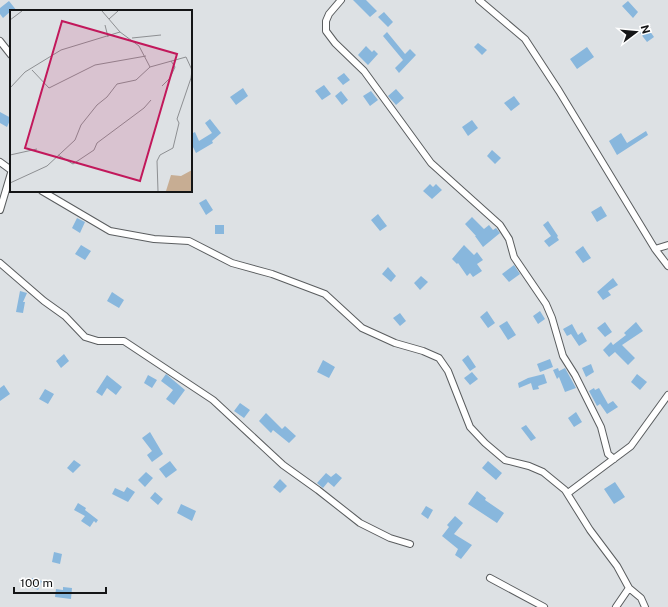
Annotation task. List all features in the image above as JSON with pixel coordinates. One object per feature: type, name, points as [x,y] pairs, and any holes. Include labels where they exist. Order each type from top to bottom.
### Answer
[{"type":"street","points":[[341,0],[329,14],[326,21],[326,31],[344,52],[364,71],[428,159],[500,225],[509,239],[514,257],[546,304],[552,318],[563,356],[575,374],[600,427],[608,454],[614,459]]},
{"type":"street","points":[[479,0],[525,39],[559,91],[655,249],[668,266]]},
{"type":"street","points":[[0,41],[10,54]]},
{"type":"street","points":[[0,162],[10,169]]},
{"type":"street","points":[[0,210],[10,176]]},
{"type":"street","points":[[44,192],[110,231],[154,239],[189,241],[232,263],[272,274],[320,292],[339,305],[362,328],[395,343],[423,351],[439,358],[448,371],[470,427],[485,443],[505,460],[529,466],[543,472],[568,493],[590,530],[617,566],[629,588],[641,598],[644,607]]},
{"type":"street","points":[[655,249],[668,245]]},
{"type":"street","points":[[0,263],[44,301],[65,316],[86,337],[98,341],[124,341],[214,400],[283,465],[360,523],[390,538],[410,544]]},
{"type":"street","points":[[568,493],[630,446],[668,395]]},
{"type":"street","points":[[490,578],[544,607]]},
{"type":"street","points":[[616,607],[629,588]]},
{"type":"building","points":[[353,0],[366,0],[377,11],[370,17]]},
{"type":"building","points":[[9,1],[16,10],[10,10],[10,12],[3,18],[0,14],[0,8]]},
{"type":"building","points":[[628,1],[638,12],[633,18],[622,6]]},
{"type":"building","points":[[384,12],[393,22],[388,27],[378,17]]},
{"type":"building","points":[[647,27],[654,37],[647,42],[640,33]]},
{"type":"building","points":[[387,32],[405,54],[410,49],[416,55],[399,73],[395,68],[403,60],[383,36]]},
{"type":"building","points":[[478,43],[487,50],[482,55],[474,47]]},
{"type":"building","points":[[366,46],[372,52],[374,50],[378,54],[368,65],[358,55]]},
{"type":"building","points":[[587,47],[594,57],[577,69],[570,59]]},
{"type":"building","points":[[344,73],[350,80],[343,85],[337,78]]},
{"type":"building","points":[[324,85],[331,94],[322,100],[315,91]]},
{"type":"building","points":[[243,88],[248,96],[236,105],[230,97]]},
{"type":"building","points":[[396,89],[404,98],[396,105],[388,96]]},
{"type":"building","points":[[341,91],[348,100],[342,105],[335,96]]},
{"type":"building","points":[[371,91],[378,100],[370,106],[363,96]]},
{"type":"building","points":[[514,96],[520,104],[511,111],[504,103]]},
{"type":"building","points":[[0,112],[10,117],[7,127],[0,123]]},
{"type":"building","points":[[210,119],[221,133],[212,141],[213,143],[196,153],[192,145],[192,134],[195,132],[199,141],[212,133],[205,123]]},
{"type":"building","points":[[472,120],[478,128],[468,136],[462,127]]},
{"type":"building","points":[[646,131],[648,135],[617,155],[609,141],[621,133],[627,143]]},
{"type":"building","points":[[492,150],[501,158],[495,164],[487,156]]},
{"type":"building","points":[[430,184],[433,187],[436,184],[442,190],[432,199],[423,191]]},
{"type":"building","points":[[206,199],[213,210],[206,215],[199,203]]},
{"type":"building","points":[[601,206],[607,216],[597,222],[591,212]]},
{"type":"building","points":[[378,214],[387,226],[380,231],[371,220]]},
{"type":"building","points":[[472,217],[484,229],[489,225],[493,230],[496,228],[500,233],[483,247],[476,236],[465,224]]},
{"type":"building","points":[[77,218],[85,222],[80,233],[72,228]]},
{"type":"building","points":[[548,221],[559,240],[549,247],[544,241],[551,236],[543,225]]},
{"type":"building","points":[[215,225],[224,225],[224,234],[215,234]]},
{"type":"building","points":[[81,245],[91,251],[85,260],[75,254]]},
{"type":"building","points":[[464,245],[474,255],[477,252],[483,260],[477,264],[482,271],[473,277],[470,273],[467,276],[458,263],[457,264],[452,259]]},
{"type":"building","points":[[583,246],[591,258],[583,263],[575,252]]},
{"type":"building","points":[[514,265],[520,274],[509,282],[502,274]]},
{"type":"building","points":[[388,267],[396,276],[391,282],[382,274]]},
{"type":"building","points":[[421,276],[428,282],[420,290],[414,283]]},
{"type":"building","points":[[613,278],[618,285],[608,291],[611,295],[603,300],[597,292]]},
{"type":"building","points":[[20,291],[27,293],[23,302],[25,302],[23,313],[16,312]]},
{"type":"building","points":[[112,292],[124,300],[119,308],[107,301]]},
{"type":"building","points":[[487,311],[495,323],[488,328],[480,317]]},
{"type":"building","points":[[540,311],[545,319],[538,324],[533,316]]},
{"type":"building","points":[[400,313],[406,321],[400,326],[393,318]]},
{"type":"building","points":[[507,321],[516,335],[508,340],[499,326]]},
{"type":"building","points":[[605,322],[612,332],[605,337],[597,328]]},
{"type":"building","points":[[636,322],[643,331],[622,345],[635,358],[628,365],[615,352],[609,357],[603,350],[611,342],[613,345],[626,335],[624,333]]},
{"type":"building","points":[[572,324],[578,335],[582,332],[587,341],[579,346],[571,334],[567,336],[563,329]]},
{"type":"building","points":[[64,354],[69,361],[61,368],[56,361]]},
{"type":"building","points":[[468,355],[476,367],[470,371],[462,360]]},
{"type":"building","points":[[550,359],[553,367],[540,372],[537,364]]},
{"type":"building","points":[[323,360],[335,367],[329,378],[317,372]]},
{"type":"building","points":[[591,364],[594,372],[586,377],[582,368]]},
{"type":"building","points":[[558,368],[559,371],[565,368],[576,388],[565,392],[559,377],[557,379],[553,370]]},
{"type":"building","points":[[472,372],[478,379],[470,385],[464,378]]},
{"type":"building","points":[[166,374],[185,390],[174,405],[166,399],[173,390],[161,381]]},
{"type":"building","points":[[544,374],[547,383],[538,386],[539,389],[533,390],[531,383],[519,388],[518,383],[528,378]]},
{"type":"building","points":[[637,374],[647,382],[640,390],[631,382]]},
{"type":"building","points":[[107,375],[122,387],[116,395],[107,388],[102,396],[96,392]]},
{"type":"building","points":[[148,375],[157,380],[152,388],[144,383]]},
{"type":"building","points":[[4,385],[10,394],[0,401],[0,388]]},
{"type":"building","points":[[594,388],[595,390],[599,388],[608,404],[613,401],[618,407],[607,414],[600,404],[597,406],[589,391]]},
{"type":"building","points":[[45,389],[54,394],[48,404],[39,399]]},
{"type":"building","points":[[240,403],[250,410],[244,418],[234,411]]},
{"type":"building","points":[[576,412],[582,422],[574,427],[568,418]]},
{"type":"building","points":[[266,413],[282,429],[285,426],[296,436],[289,443],[273,430],[271,433],[259,421]]},
{"type":"building","points":[[526,425],[536,438],[531,441],[521,428]]},
{"type":"building","points":[[150,432],[163,454],[152,462],[147,455],[152,451],[142,438]]},
{"type":"building","points":[[74,460],[81,465],[73,473],[67,468]]},
{"type":"building","points":[[170,461],[177,470],[166,478],[159,469]]},
{"type":"building","points":[[488,461],[502,473],[496,480],[482,468]]},
{"type":"building","points":[[146,472],[153,478],[145,487],[138,480]]},
{"type":"building","points":[[326,473],[331,477],[336,473],[342,478],[334,487],[328,482],[323,488],[317,483]]},
{"type":"building","points":[[280,479],[287,486],[280,493],[273,487]]},
{"type":"building","points":[[615,482],[625,497],[614,504],[604,489]]},
{"type":"building","points":[[127,487],[135,492],[128,502],[112,494],[115,488],[124,492]]},
{"type":"building","points":[[477,491],[486,498],[485,500],[504,513],[497,523],[468,504]]},
{"type":"building","points":[[155,492],[163,499],[158,505],[150,498]]},
{"type":"building","points":[[78,503],[86,508],[85,510],[98,520],[96,523],[94,521],[90,527],[81,521],[85,516],[74,510]]},
{"type":"building","points":[[181,504],[196,511],[192,521],[177,513]]},
{"type":"building","points":[[426,506],[433,510],[428,519],[421,514]]},
{"type":"building","points":[[455,516],[463,523],[454,534],[472,545],[461,559],[455,555],[458,549],[442,536],[449,527],[447,525]]},
{"type":"building","points":[[54,552],[62,554],[60,564],[52,562]]},
{"type":"building","points":[[32,578],[42,581],[38,590],[29,586]]},
{"type":"building","points":[[63,587],[72,588],[71,599],[55,597],[56,589],[63,590]]}]
